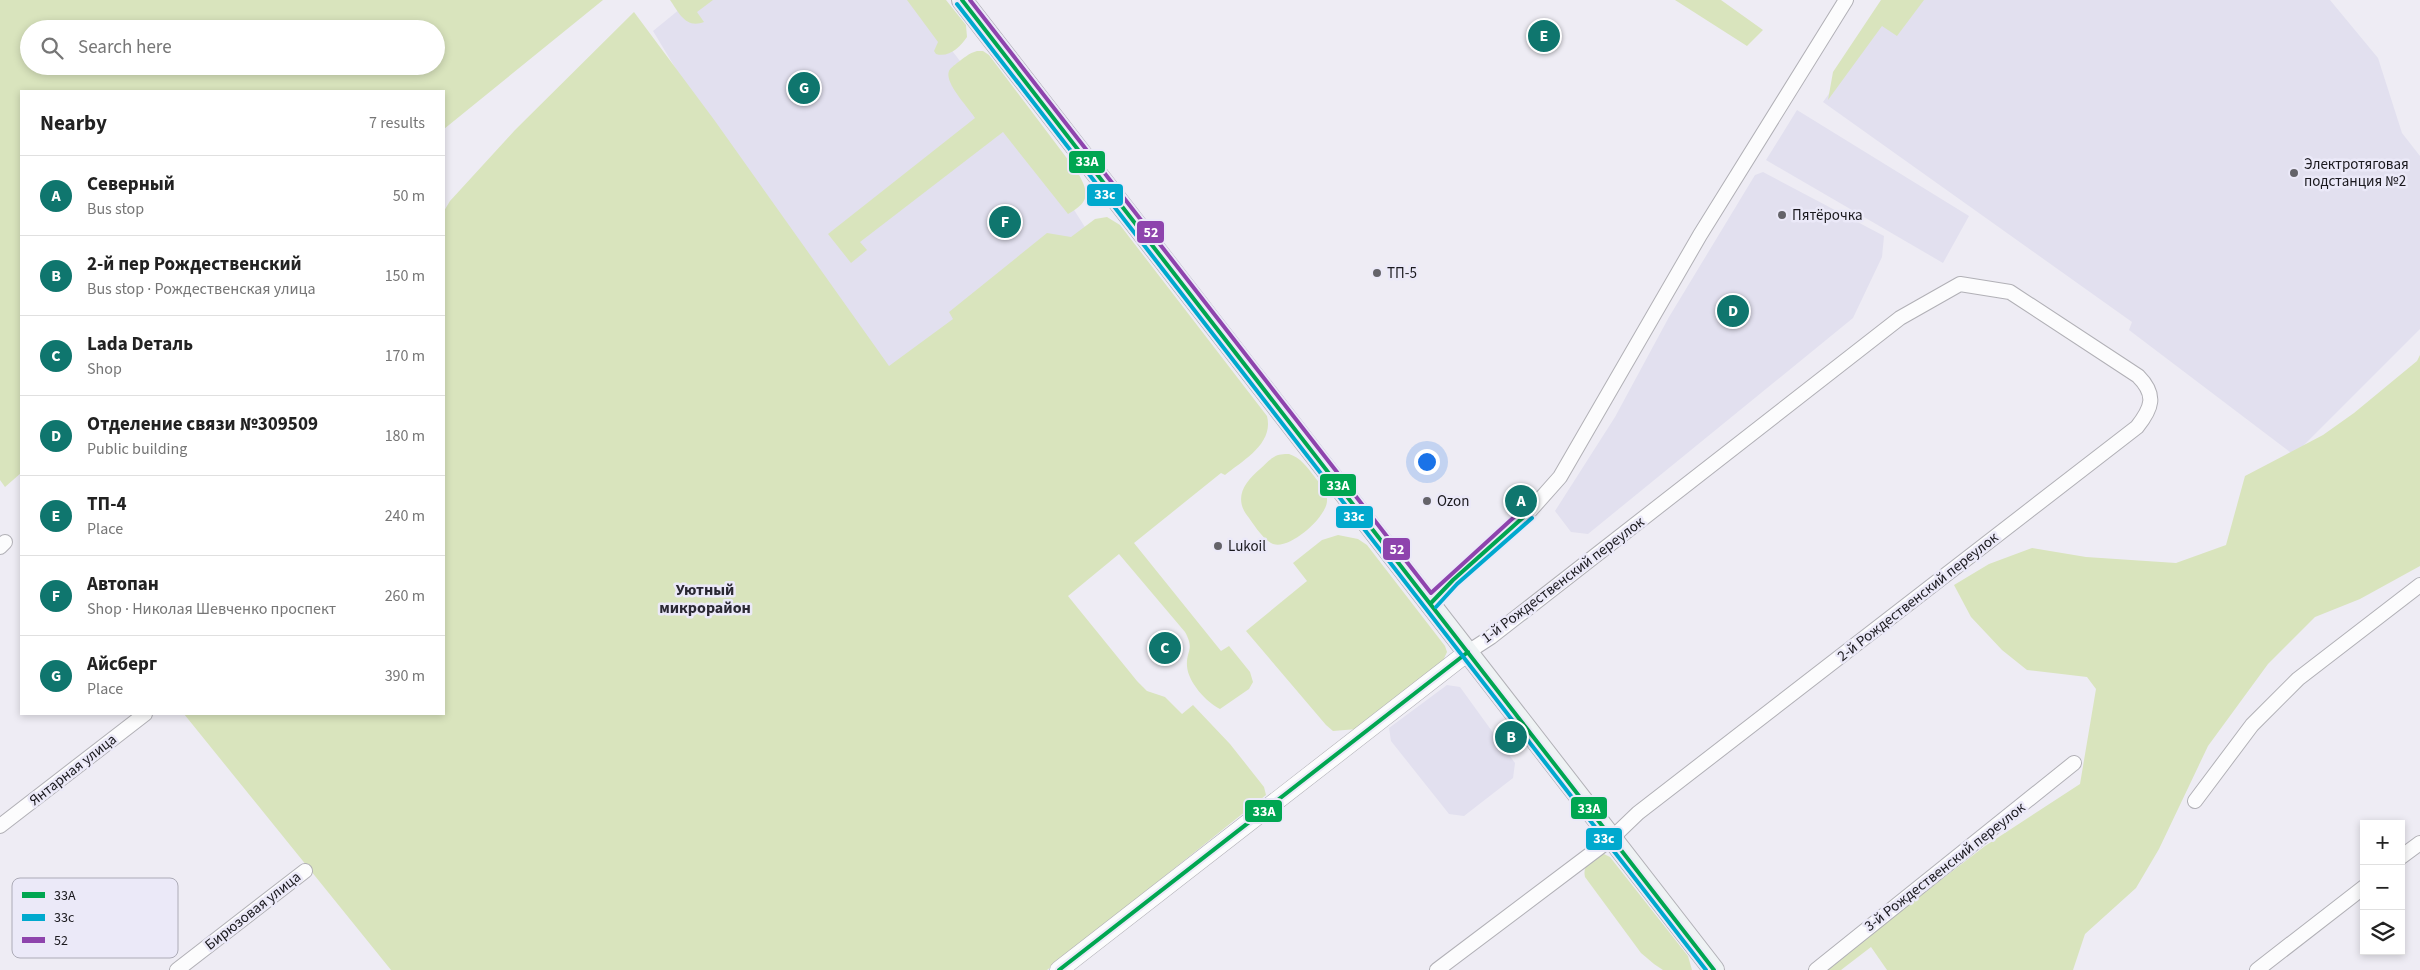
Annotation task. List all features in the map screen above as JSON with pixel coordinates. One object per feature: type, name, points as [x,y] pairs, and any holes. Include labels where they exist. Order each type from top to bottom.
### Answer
[{"type":"main road","points":[[962,0],[1612,838],[1700,961],[1714,970]]},
{"type":"street","points":[[1431,603],[1453,580],[1528,513],[1560,476],[1700,235],[1846,0]]},
{"type":"street","name":"2-й Рождественский переулок","points":[[1437,970],[1612,838],[1638,813],[2137,427],[2150,411],[2150,390],[2138,376],[2010,292],[1960,284],[1900,318]]},
{"type":"street","name":"1-й Рождественский переулок","points":[[1059,970],[1468,652],[1499,631],[1900,318]]},
{"type":"street","points":[[2195,801],[2252,725],[2298,679],[2420,585]]},
{"type":"street","name":"Янтарная улица","points":[[0,826],[144,715]]},
{"type":"street","name":"3-й Рождественский переулок","points":[[1816,970],[2074,763]]},
{"type":"street","points":[[2405,855],[2420,843]]},
{"type":"street","name":"Бирюзовая улица","points":[[177,970],[305,871]]},
{"type":"street","points":[[2257,970],[2360,890]]},
{"type":"shaded area","points":[[691,0],[913,0],[1071,205],[1088,232],[893,385],[708,122],[653,31]]},
{"type":"shaded area","points":[[1921,0],[2330,0],[2378,58],[2402,133],[2420,156],[2420,329],[2294,455],[2129,330],[2132,322],[1823,102],[1881,21]]},
{"type":"shaded area","points":[[1797,110],[1969,216],[1943,263],[1766,160]]},
{"type":"shaded area","points":[[1763,172],[1884,236],[1882,257],[1853,318],[1588,534],[1571,532],[1555,511],[1615,417],[1669,317],[1755,175]]},
{"type":"shaded area","points":[[1447,685],[1460,687],[1515,763],[1513,778],[1464,816],[1449,814],[1391,741],[1389,728]]},
{"type":"green space","points":[[0,0],[603,0],[445,128],[445,90],[20,90],[20,474],[5,487],[0,480]]},
{"type":"green space","points":[[670,0],[713,0],[697,12],[704,22],[698,24],[688,22],[680,15]]},
{"type":"green space","points":[[907,0],[946,0],[966,25],[967,37],[958,48],[950,53],[936,54],[934,51],[938,42]]},
{"type":"green space","points":[[1675,0],[1721,0],[1763,30],[1747,46]]},
{"type":"green space","points":[[1881,0],[1924,0],[1897,36],[1882,26],[1828,100],[1833,72]]},
{"type":"green space","points":[[634,12],[715,121],[889,366],[953,319],[949,312],[1047,233],[1071,237],[1095,219],[1107,217],[1120,225],[1267,416],[1268,426],[1266,435],[1262,443],[1248,457],[1225,475],[1221,473],[1134,543],[1221,651],[1229,646],[1250,672],[1253,682],[1249,689],[1220,709],[1204,697],[1194,685],[1188,672],[1187,661],[1190,646],[1185,632],[1119,554],[1068,596],[1147,691],[1165,697],[1182,714],[1193,705],[1230,744],[1264,787],[1266,795],[1047,970],[391,970],[185,715],[445,715],[445,209],[450,201],[515,130]]},
{"type":"green space","points":[[983,51],[989,55],[1078,173],[1086,192],[1084,201],[1068,214],[1003,132],[860,242],[867,250],[851,263],[828,234],[975,118],[953,89],[948,76],[949,71],[953,67],[971,53]]},
{"type":"green space","points":[[2420,355],[2420,566],[2360,599],[2315,617],[2268,664],[2208,746],[2159,849],[2136,888],[2085,934],[2073,970],[1887,970],[1871,947],[1841,970],[1824,970],[1985,846],[2080,784],[2096,689],[2087,677],[2027,670],[2002,650],[1971,617],[1954,585],[1989,564],[2032,548],[2086,557],[2176,563],[2226,545],[2245,476],[2323,435],[2354,413],[2417,361]]},
{"type":"green space","points":[[1289,454],[1306,466],[1324,490],[1327,499],[1326,506],[1321,514],[1306,531],[1287,543],[1278,545],[1267,540],[1254,526],[1243,507],[1241,495],[1246,484],[1268,461],[1277,455]]},
{"type":"green space","points":[[1338,535],[1358,539],[1367,545],[1445,646],[1447,652],[1441,665],[1357,729],[1333,731],[1246,631],[1307,581],[1293,563],[1322,540]]},
{"type":"green space","points":[[1604,854],[1610,857],[1688,956],[1692,970],[1663,970],[1641,953],[1585,877],[1585,869],[1589,862]]},
{"type":"transit line","name":"33А","points":[[962,0],[1714,970]]},
{"type":"transit line","name":"52","points":[[970,0],[1431,593],[1524,508]]},
{"type":"transit line","name":"33с","points":[[957,4],[1706,970]]},
{"type":"transit line","name":"33А","points":[[1431,603],[1453,580],[1528,513]]},
{"type":"transit line","name":"33с","points":[[1436,607],[1457,584],[1532,518]]},
{"type":"transit line","name":"33А","points":[[1059,970],[1468,652]]},
{"type":"place","name":"ТП-4","points":[[1544,36]]},
{"type":"place","name":"Айсберг","points":[[804,88]]},
{"type":"place","name":"Электротяговая подстанция №2","points":[[2294,173]]},
{"type":"place","name":"Пятёрочка","points":[[1782,215]]},
{"type":"place","name":"Автопан","points":[[1005,222]]},
{"type":"place","name":"ТП-5","points":[[1377,273]]},
{"type":"place","name":"Отделение связи №309509","points":[[1733,311]]},
{"type":"place","name":"Ozon","points":[[1427,501]]},
{"type":"place","name":"Северный","points":[[1521,501]]},
{"type":"place","name":"Lukoil","points":[[1218,546]]},
{"type":"place","name":"Lada Dеталь","points":[[1165,648]]},
{"type":"place","name":"2-й пер Рождественский","points":[[1511,737]]},
{"type":"district","name":"Уютный микрорайон","points":[[705,599]]}]
